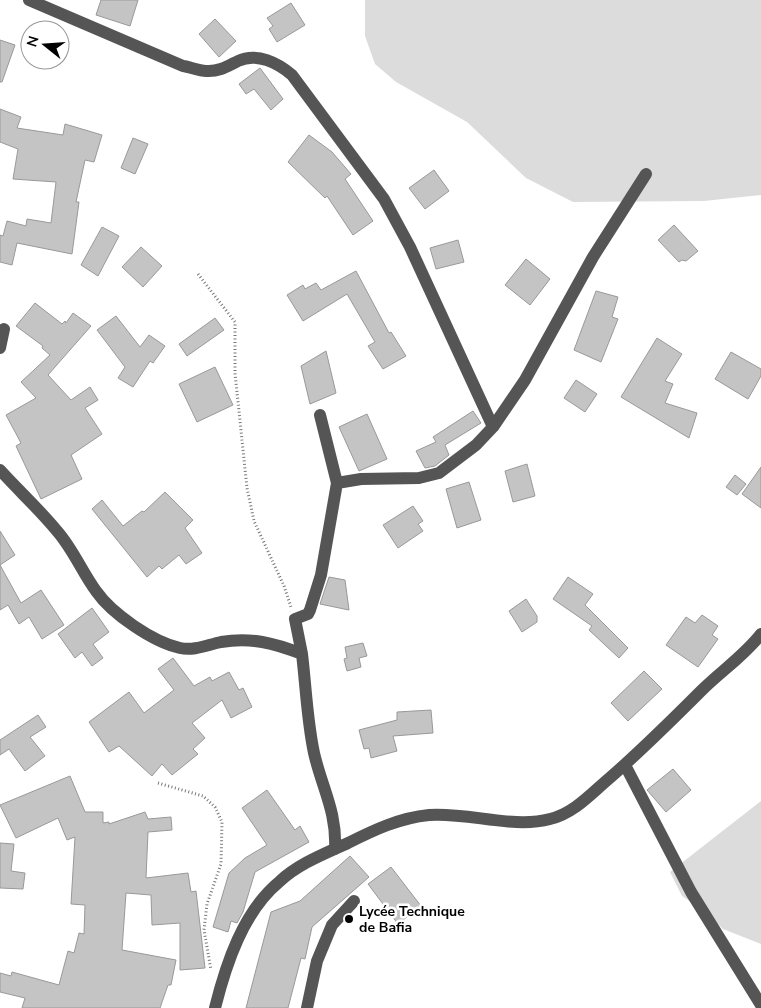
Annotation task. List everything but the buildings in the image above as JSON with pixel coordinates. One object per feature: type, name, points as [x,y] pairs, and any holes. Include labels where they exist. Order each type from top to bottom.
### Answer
[{"type":"street","points":[[29,0],[183,66],[207,72],[227,68],[239,60],[254,58],[281,66],[292,75],[384,199],[410,246],[493,427]]},
{"type":"street","points":[[337,483],[361,479],[419,478],[439,473],[476,445],[493,427],[526,380],[584,272],[646,174]]},
{"type":"street","points":[[0,348],[4,329]]},
{"type":"street","points":[[320,415],[337,483],[318,584],[308,614],[295,619],[302,654],[314,750],[334,816],[336,829],[335,849]]},
{"type":"street","points":[[0,470],[58,532],[96,592],[118,614],[135,626],[180,648],[192,649],[219,642],[248,639],[264,641],[302,654]]},
{"type":"street","points":[[214,1008],[234,948],[263,899],[279,882],[307,863],[335,849],[380,827],[409,818],[429,815],[525,821],[550,819],[575,808],[625,765],[711,682],[742,656],[761,634]]},
{"type":"street","points":[[625,765],[691,892],[761,1005]]},
{"type":"street","points":[[307,1008],[317,961],[332,925],[354,901]]},
{"type":"path","points":[[198,274],[236,322],[235,373],[247,488],[254,521],[284,586],[295,619]]},
{"type":"path","points":[[158,783],[203,796],[215,807],[222,822],[221,864],[207,904],[204,930],[210,965],[218,994]]},
{"type":"shaded area","points":[[365,0],[761,0],[761,195],[704,201],[573,202],[526,178],[467,122],[396,82],[375,64],[365,36]]},
{"type":"shaded area","points":[[761,801],[761,944],[723,929],[704,911],[682,896],[670,872]]},
{"type":"place","name":"Lycée Technique de Bafia","points":[[349,919]]}]
